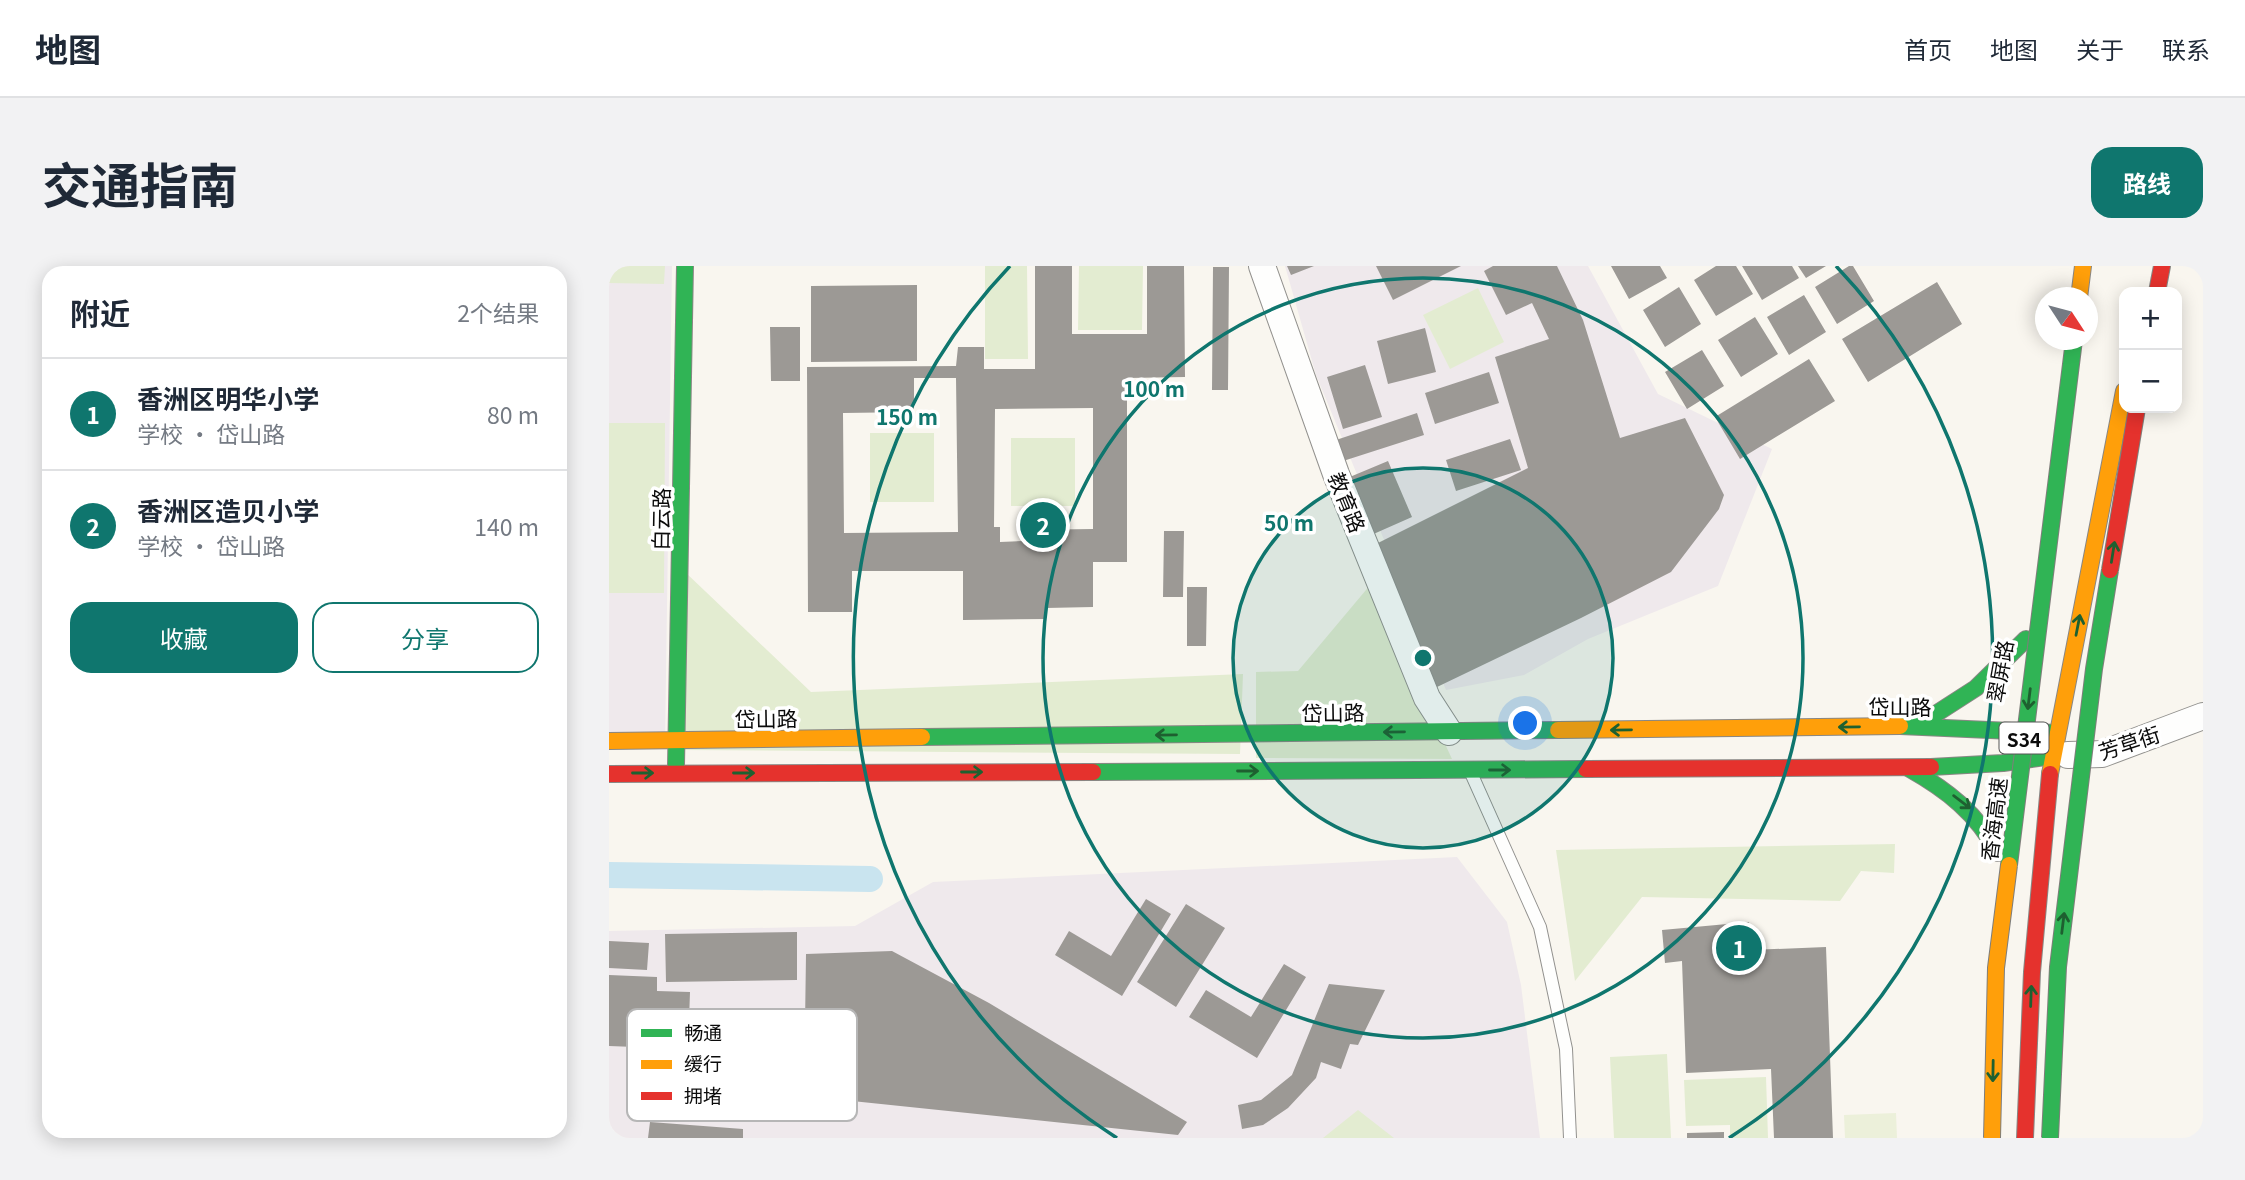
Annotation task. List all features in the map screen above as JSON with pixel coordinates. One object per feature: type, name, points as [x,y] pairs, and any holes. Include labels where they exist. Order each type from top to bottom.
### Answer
[{"type":"main road","name":"白云路","points":[[676,773],[685,266]]},
{"type":"main road","points":[[2080,287],[2083,266]]},
{"type":"main road","points":[[2088,287],[2092,266]]},
{"type":"main road","points":[[2145,287],[2149,266]]},
{"type":"main road","points":[[2158,287],[2162,266]]},
{"type":"main road","name":"翠屏路","points":[[1975,1111],[1998,853],[2002,776],[2074,350]]},
{"type":"main road","name":"香海高速","points":[[1992,1138],[1996,968],[2075,350]]},
{"type":"main road","points":[[2025,1138],[2032,972],[2055,744],[2120,413]]},
{"type":"main road","points":[[2050,1138],[2058,967],[2094,668],[2136,413]]},
{"type":"main road","points":[[1917,726],[1977,689],[2002,668],[2026,639]]},
{"type":"main road","name":"岱山路","points":[[609,741],[1917,726],[2009,730],[2055,744]]},
{"type":"main road","points":[[609,774],[1908,768],[2002,776],[2055,744]]},
{"type":"main road","points":[[1908,768],[1973,811],[1987,830],[1998,853]]},
{"type":"street","name":"教育路","points":[[1262,266],[1336,474],[1427,698],[1449,732]]},
{"type":"street","name":"芳草街","points":[[2055,744],[2102,754],[2203,716]]},
{"type":"lane","points":[[1469,770],[1540,927],[1566,1049],[1570,1138]]},
{"type":"shaded area","points":[[609,266],[672,266],[665,743],[609,743]]},
{"type":"shaded area","points":[[1285,266],[1588,266],[1658,394],[1772,449],[1718,586],[1588,639],[1524,675],[1446,690],[1316,375]]},
{"type":"shaded area","points":[[1457,857],[1507,922],[1521,985],[1540,1138],[609,1138],[609,931],[855,926],[933,882]]},
{"type":"green space","points":[[609,266],[665,266],[664,284],[609,283]]},
{"type":"green space","points":[[985,266],[1027,266],[1028,359],[985,359]]},
{"type":"green space","points":[[1079,266],[1143,266],[1142,330],[1078,330]]},
{"type":"green space","points":[[1478,288],[1504,342],[1450,369],[1423,315]]},
{"type":"green space","points":[[609,423],[665,423],[664,593],[609,593]]},
{"type":"green space","points":[[870,433],[934,433],[934,502],[870,502]]},
{"type":"green space","points":[[1011,438],[1075,438],[1075,506],[1011,506]]},
{"type":"green space","points":[[684,571],[811,692],[1243,674],[1240,754],[682,750]]},
{"type":"green space","points":[[1371,584],[1452,759],[1256,758],[1256,672],[1298,671]]},
{"type":"green space","points":[[1895,844],[1894,873],[1861,871],[1840,901],[1642,897],[1575,981],[1556,850]]},
{"type":"green space","points":[[1667,1054],[1671,1138],[1614,1138],[1610,1057]]},
{"type":"green space","points":[[1766,1077],[1768,1138],[1730,1138],[1730,1125],[1686,1126],[1684,1080]]},
{"type":"green space","points":[[1358,1110],[1394,1138],[1323,1138]]},
{"type":"green space","points":[[1896,1113],[1897,1138],[1845,1138],[1844,1115]]},
{"type":"building","points":[[1035,266],[1072,266],[1072,334],[1147,334],[1147,266],[1184,266],[1185,377],[1127,378],[1127,562],[1093,562],[1093,607],[1046,608],[1046,619],[963,620],[963,571],[852,571],[852,612],[808,612],[807,367],[956,366],[958,347],[984,347],[984,369],[1035,369]],"holes":[[[914,378],[956,378],[958,532],[844,533],[843,413],[914,412]],[[1093,408],[1093,529],[1023,530],[1023,541],[1000,542],[1000,527],[994,527],[995,409]]]},
{"type":"building","points":[[1287,266],[1314,266],[1291,275]]},
{"type":"building","points":[[1376,266],[1461,266],[1393,300]]},
{"type":"building","points":[[1493,266],[1557,266],[1583,320],[1620,438],[1685,418],[1724,495],[1719,509],[1671,572],[1437,687],[1378,543],[1528,468],[1495,357],[1549,339],[1532,303],[1506,315],[1484,271]]},
{"type":"building","points":[[1611,266],[1660,266],[1667,278],[1629,299]]},
{"type":"building","points":[[1716,266],[1736,266],[1753,294],[1716,316],[1694,280]]},
{"type":"building","points":[[1742,266],[1792,266],[1799,278],[1762,300]]},
{"type":"building","points":[[1798,266],[1826,266],[1806,278]]},
{"type":"building","points":[[1853,266],[1874,301],[1837,324],[1815,287]]},
{"type":"building","points":[[1213,267],[1229,267],[1228,390],[1212,390]]},
{"type":"building","points":[[1937,282],[1962,324],[1868,382],[1842,339]]},
{"type":"building","points":[[917,285],[917,361],[811,362],[811,286]]},
{"type":"building","points":[[1679,287],[1701,324],[1665,347],[1643,310]]},
{"type":"building","points":[[1804,295],[1826,332],[1789,355],[1767,317]]},
{"type":"building","points":[[1755,317],[1778,354],[1741,377],[1718,340]]},
{"type":"building","points":[[770,327],[800,327],[800,381],[771,381]]},
{"type":"building","points":[[1425,328],[1436,372],[1388,384],[1377,341]]},
{"type":"building","points":[[1702,350],[1724,386],[1687,409],[1665,372]]},
{"type":"building","points":[[1809,359],[1835,401],[1740,459],[1715,417]]},
{"type":"building","points":[[1365,365],[1382,417],[1343,429],[1327,377]]},
{"type":"building","points":[[1489,372],[1499,403],[1435,424],[1425,393]]},
{"type":"building","points":[[1417,413],[1424,435],[1340,462],[1333,441]]},
{"type":"building","points":[[1510,439],[1521,470],[1456,491],[1446,460]]},
{"type":"building","points":[[1388,461],[1412,517],[1369,536],[1345,479]]},
{"type":"building","points":[[1164,531],[1184,531],[1183,597],[1163,597]]},
{"type":"building","points":[[1187,587],[1207,587],[1206,646],[1187,646]]},
{"type":"building","points":[[1146,899],[1171,914],[1122,996],[1055,955],[1069,931],[1111,956]]},
{"type":"building","points":[[1186,904],[1225,928],[1176,1007],[1137,982]]},
{"type":"building","points":[[1749,922],[1751,950],[1826,947],[1833,1138],[1774,1138],[1771,1069],[1686,1073],[1682,961],[1665,963],[1662,930]]},
{"type":"building","points":[[797,932],[797,980],[666,982],[665,934]]},
{"type":"building","points":[[609,941],[649,943],[647,970],[609,968]]},
{"type":"building","points":[[892,951],[989,1003],[1187,1122],[1178,1135],[857,1102],[857,1009],[805,1009],[806,954]]},
{"type":"building","points":[[1284,964],[1306,977],[1257,1058],[1189,1017],[1206,990],[1251,1017]]},
{"type":"building","points":[[609,975],[657,977],[657,991],[690,992],[689,1009],[627,1009],[627,1047],[609,1046]]},
{"type":"building","points":[[1329,984],[1385,990],[1358,1045],[1350,1044],[1341,1069],[1321,1062],[1316,1078],[1288,1108],[1263,1125],[1242,1129],[1238,1105],[1261,1100],[1292,1075]]},
{"type":"building","points":[[650,1122],[743,1129],[743,1138],[648,1138]]},
{"type":"building","points":[[1724,1132],[1724,1138],[1687,1138],[1687,1133]]},
{"type":"waterway","points":[[609,875],[870,879]]},
{"type":"traffic: fast","points":[[676,765],[685,266]]},
{"type":"traffic: fast","points":[[2009,865],[2073,350]]},
{"type":"traffic: fast","points":[[2050,1138],[2058,967],[2094,669],[2110,570]]},
{"type":"traffic: fast","points":[[1917,726],[1976,688],[2026,639]]},
{"type":"traffic: fast","points":[[1900,726],[2057,733]]},
{"type":"traffic: fast","points":[[922,737],[1558,730]]},
{"type":"traffic: fast","points":[[1931,767],[2003,763],[2052,756]]},
{"type":"traffic: fast","points":[[1908,768],[1936,785],[1971,814],[1998,853]]},
{"type":"traffic: fast","points":[[1093,772],[1586,769]]},
{"type":"traffic: slow","points":[[2080,287],[2083,266]]},
{"type":"traffic: slow","points":[[2050,774],[2120,413]]},
{"type":"traffic: slow","points":[[1558,730],[1900,726]]},
{"type":"traffic: slow","points":[[609,741],[922,737]]},
{"type":"traffic: slow","points":[[1992,1138],[1996,968],[2009,865]]},
{"type":"traffic: jam","points":[[2158,287],[2162,266]]},
{"type":"traffic: jam","points":[[2110,570],[2136,413]]},
{"type":"traffic: jam","points":[[1586,769],[1931,767]]},
{"type":"traffic: jam","points":[[609,774],[1093,772]]},
{"type":"traffic: jam","points":[[2025,1138],[2032,972],[2050,774]]},
{"type":"place","name":"香洲区造贝小学","points":[[1043,525]]},
{"type":"place","name":"香洲区明华小学","points":[[1739,948]]}]
